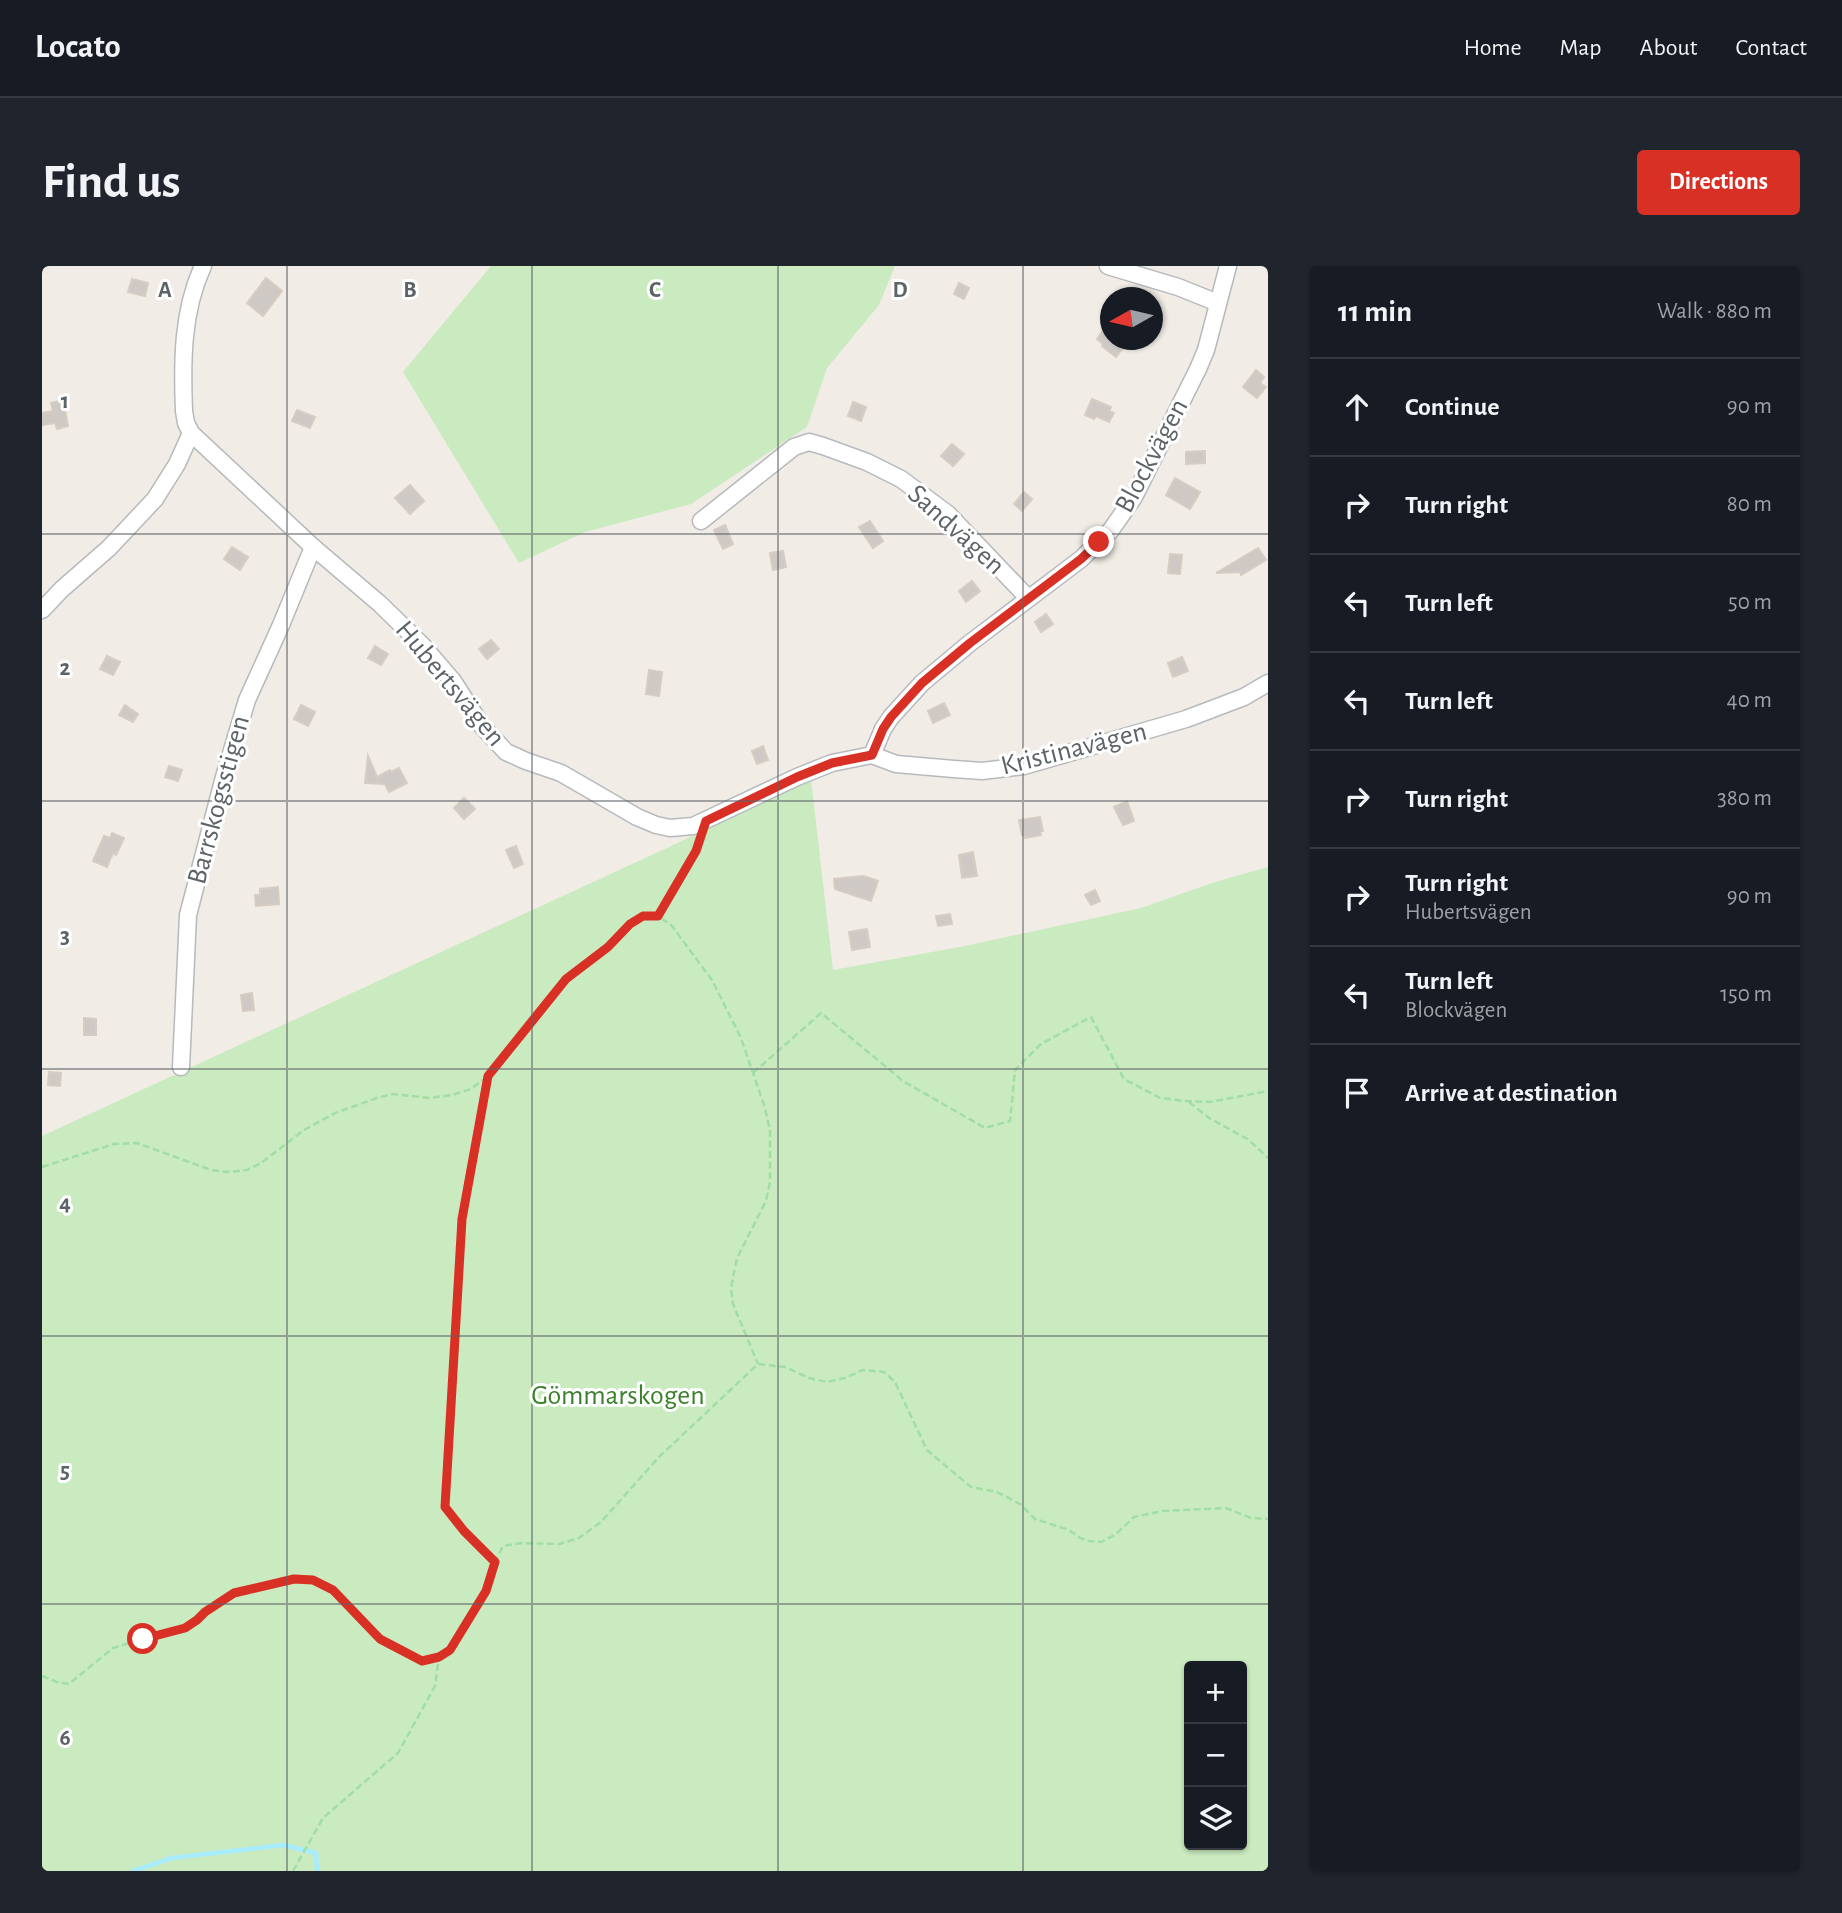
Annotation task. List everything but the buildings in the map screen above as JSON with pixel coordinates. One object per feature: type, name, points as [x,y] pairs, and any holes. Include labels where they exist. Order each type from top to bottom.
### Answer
[{"type":"street","points":[[42,610],[109,548],[155,499],[177,464],[191,433],[184,411],[185,341],[195,285],[203,266]]},
{"type":"street","points":[[1108,266],[1178,287],[1218,303]]},
{"type":"street","name":"Blockvägen","points":[[872,755],[891,717],[922,683],[1081,559],[1111,530],[1134,497],[1198,369],[1206,350],[1228,266]]},
{"type":"street","name":"Hubertsvägen","points":[[191,433],[422,645],[453,681],[482,726],[506,751],[561,773],[637,817],[656,825],[681,828],[706,821],[832,763],[872,755]]},
{"type":"street","name":"Sandvägen","points":[[701,521],[794,447],[809,442],[867,462],[901,479],[948,514],[1028,598]]},
{"type":"street","name":"Barrskogsstigen","points":[[181,1067],[188,915],[223,777],[247,700],[313,547]]},
{"type":"street","name":"Kristinavägen","points":[[872,755],[896,764],[954,769],[982,771],[1024,766],[1186,719],[1244,697],[1268,683]]},
{"type":"path","points":[[658,916],[696,851],[706,821]]},
{"type":"path","points":[[42,1167],[114,1144],[136,1143],[211,1170],[247,1170],[261,1163],[304,1130],[335,1114],[377,1098],[393,1094],[429,1098],[452,1096],[471,1089],[488,1076],[566,979],[608,947],[630,924],[643,916],[658,916],[672,926],[712,980],[741,1038],[765,1108],[770,1131],[770,1182],[766,1201],[737,1258],[731,1288],[733,1304],[758,1364]]},
{"type":"path","points":[[753,1073],[821,1013],[903,1081],[985,1128],[1010,1121],[1015,1070],[1041,1044],[1091,1017],[1124,1079],[1160,1098],[1210,1102],[1268,1091]]},
{"type":"path","points":[[488,1076],[462,1219],[445,1507],[495,1562]]},
{"type":"path","points":[[1189,1102],[1209,1118],[1249,1140],[1268,1158]]},
{"type":"path","points":[[42,1676],[69,1684],[113,1648],[185,1628],[234,1593],[294,1579],[313,1580],[333,1590],[380,1639],[402,1652],[422,1661],[439,1657],[450,1650],[486,1591],[503,1546],[521,1543],[559,1544],[579,1538],[601,1522],[659,1457],[758,1364],[785,1367],[809,1378],[827,1382],[863,1370],[884,1372],[895,1382],[927,1450],[947,1468],[971,1487],[996,1492],[1020,1504],[1035,1520],[1069,1530],[1089,1541],[1101,1542],[1115,1535],[1134,1517],[1162,1511],[1226,1508],[1251,1518],[1268,1519]]},
{"type":"path","points":[[293,1871],[323,1818],[398,1754],[435,1686],[439,1657]]},
{"type":"green space","points":[[491,266],[895,266],[879,305],[827,368],[807,427],[691,504],[585,532],[519,563],[403,372]]},
{"type":"green space","name":"Gömmarskogen","points":[[811,779],[833,970],[965,946],[1141,908],[1268,867],[1268,1871],[42,1871],[42,1136]]},
{"type":"waterway","points":[[133,1871],[172,1858],[283,1845],[316,1853],[317,1871]]},
{"type":"route","points":[[143,1639],[185,1628],[234,1593],[294,1579],[313,1580],[333,1590],[380,1639],[402,1652],[422,1661],[439,1657],[450,1650],[486,1591],[495,1562],[445,1507],[462,1219],[488,1076],[566,979],[608,947],[630,924],[643,916],[658,916],[696,851],[706,821],[832,763],[872,755],[891,717],[922,683],[1099,542]]}]
